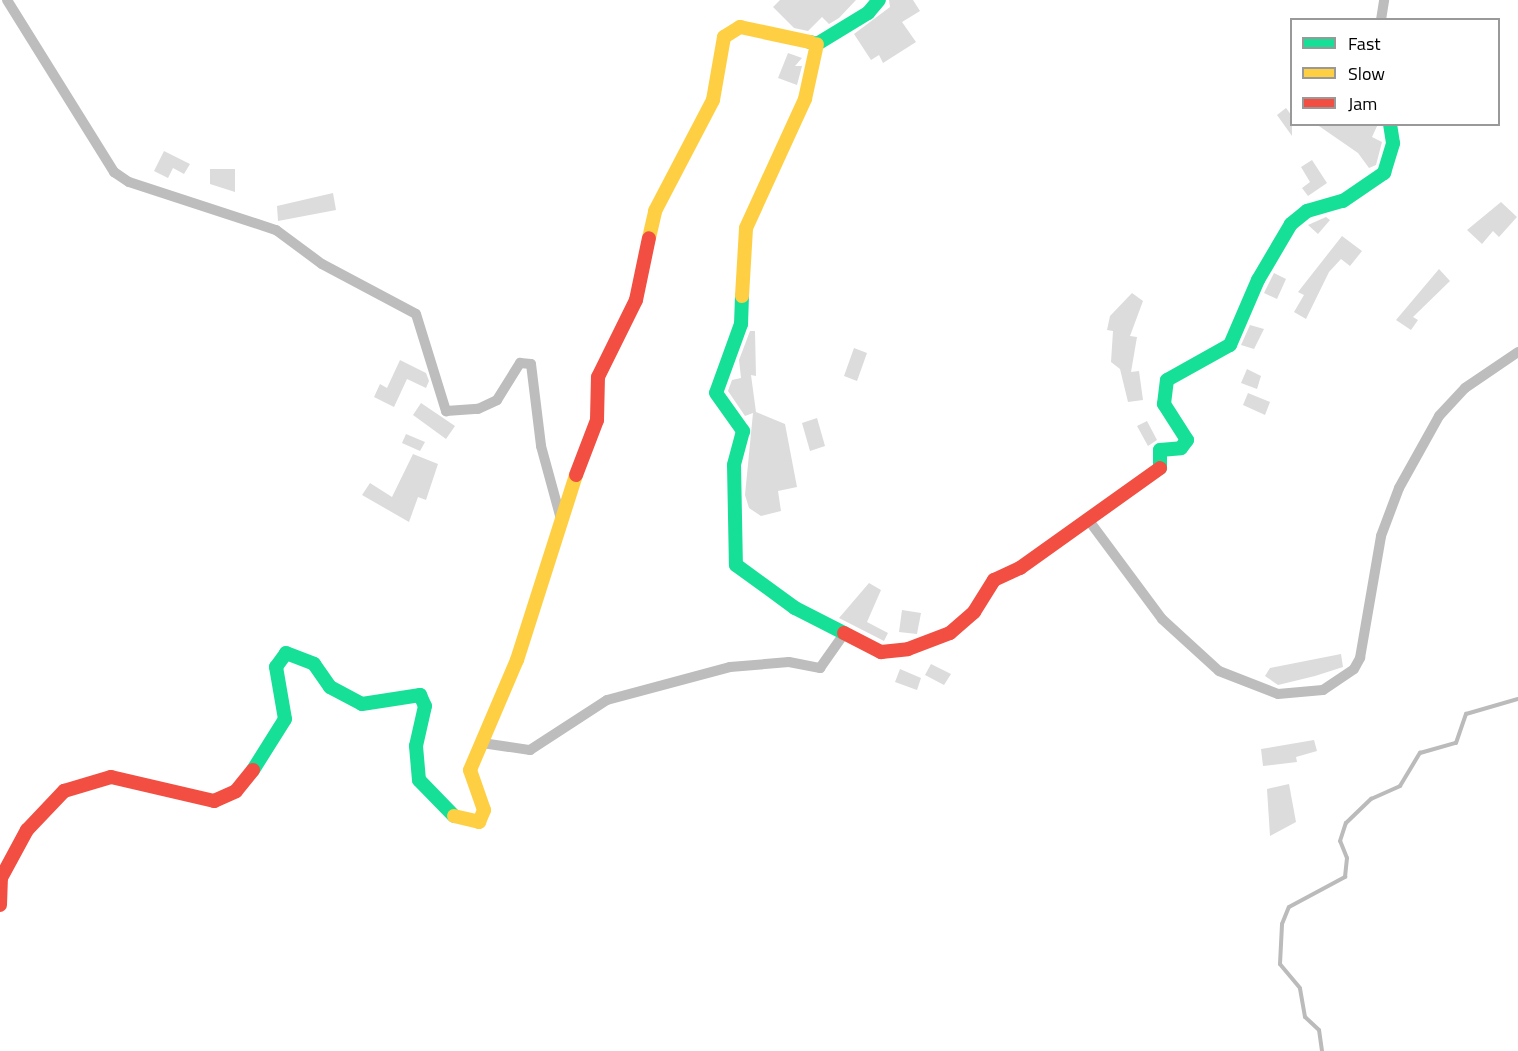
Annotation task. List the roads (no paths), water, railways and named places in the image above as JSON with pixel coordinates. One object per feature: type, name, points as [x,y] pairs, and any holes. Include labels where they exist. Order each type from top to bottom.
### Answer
[{"type":"street","points":[[7,0],[114,172],[276,230],[322,264],[416,314],[446,411],[478,409],[497,400],[520,363],[531,364],[541,446],[563,524]]},
{"type":"street","points":[[0,905],[1,878],[27,830],[64,791],[111,777],[214,801],[236,791],[264,758],[285,719],[276,667],[286,653],[314,664],[330,687],[353,701],[368,705],[420,695],[425,706],[416,746],[418,780],[438,808],[465,823],[479,822],[484,814],[470,776],[518,660],[563,524],[570,489],[597,420],[598,377],[636,300],[661,196],[713,100],[723,37],[740,27],[817,44],[868,13],[879,0]]},
{"type":"street","points":[[1381,18],[1384,0]]},
{"type":"street","points":[[817,44],[805,99],[746,228],[741,324],[716,386],[743,430],[734,465],[736,565],[757,585],[844,634],[888,652],[950,633],[974,612],[994,580],[1090,522],[1160,472],[1160,450],[1184,446],[1187,436],[1168,415],[1162,395],[1167,380],[1230,345],[1248,299],[1291,224],[1307,211],[1343,201],[1384,173],[1393,143],[1390,126]]},
{"type":"street","points":[[1090,522],[1162,619],[1219,671],[1278,694],[1323,690],[1354,669],[1360,658],[1381,536],[1399,488],[1440,416],[1465,388],[1518,352]]},
{"type":"street","points":[[482,743],[530,750],[607,700],[730,667],[789,662],[820,668],[844,634]]},
{"type":"waterway","points":[[1322,1051],[1319,1030],[1305,1017],[1300,988],[1280,964],[1282,924],[1289,907],[1345,877],[1347,858],[1340,841],[1346,823],[1371,799],[1400,786],[1420,753],[1456,743],[1466,714],[1518,699]]}]
